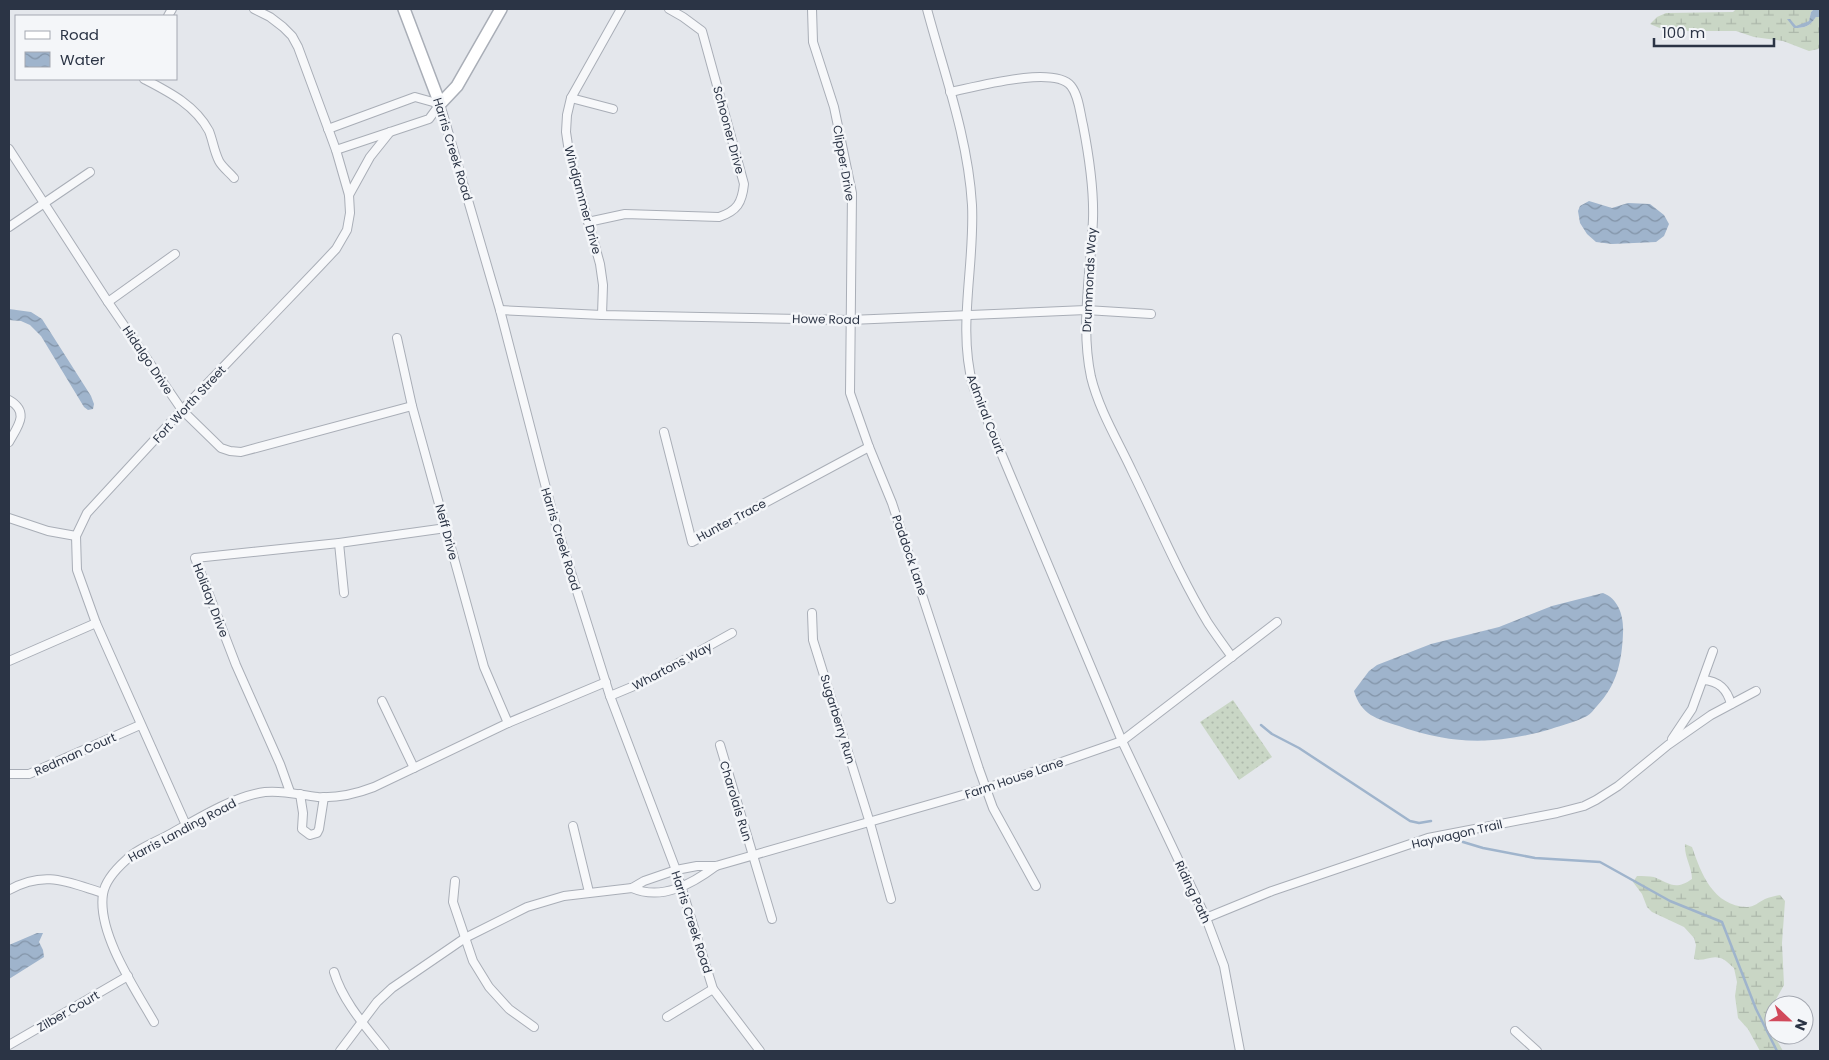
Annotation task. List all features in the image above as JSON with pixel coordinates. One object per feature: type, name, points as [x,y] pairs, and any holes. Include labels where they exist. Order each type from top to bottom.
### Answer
[{"type":"street","name":"Fort Worth Street","points":[[186,825],[96,623],[77,570],[76,536],[87,513],[336,248],[346,230],[350,213],[349,195],[336,150],[304,60],[292,36],[270,17],[254,9]]},
{"type":"street","name":"Harris Creek Road","points":[[404,9],[440,104],[500,310],[553,515],[610,696],[676,870],[714,988],[760,1051]]},
{"type":"street","points":[[336,150],[429,119],[457,86],[501,9]]},
{"type":"street","name":"Windjammer Drive","points":[[602,315],[602,278],[569,152],[566,132],[567,115],[571,98],[621,9]]},
{"type":"street","name":"Schooner Drive","points":[[588,222],[625,214],[719,217],[730,213],[739,204],[743,194],[744,184],[702,30],[683,16],[669,9]]},
{"type":"street","name":"Clipper Drive","points":[[812,9],[813,42],[834,107],[852,193],[850,320]]},
{"type":"street","name":"Admiral Court","points":[[927,9],[963,140],[970,184],[972,234],[966,356],[973,386],[1122,741]]},
{"type":"street","name":"Drummonds Way","points":[[950,92],[996,82],[1041,77],[1060,78],[1071,85],[1078,100],[1084,129],[1092,189],[1093,218],[1086,310],[1086,348],[1092,380],[1103,410],[1189,588],[1209,624],[1232,657]]},
{"type":"street","points":[[146,80],[176,96],[200,118],[209,132],[220,162],[234,178]]},
{"type":"street","points":[[328,129],[414,97],[440,104]]},
{"type":"street","points":[[571,98],[613,109]]},
{"type":"street","points":[[349,195],[370,157],[390,132]]},
{"type":"street","name":"Hidalgo Drive","points":[[9,149],[108,302],[182,410],[221,448],[241,452],[412,406]]},
{"type":"street","points":[[9,227],[90,172]]},
{"type":"street","points":[[108,302],[175,254]]},
{"type":"street","name":"Howe Road","points":[[500,310],[602,315],[850,320],[1086,310],[1152,314]]},
{"type":"street","name":"Paddock Lane","points":[[850,320],[850,393],[869,447],[892,503],[979,769],[994,808],[1036,886]]},
{"type":"street","name":"Neff Drive","points":[[397,338],[412,406],[484,667],[508,723]]},
{"type":"street","points":[[9,400],[17,404],[21,414],[20,423],[9,442]]},
{"type":"street","name":"Hunter Trace","points":[[664,432],[692,542],[869,447]]},
{"type":"street","points":[[9,518],[48,531],[76,536]]},
{"type":"street","name":"Holiday Drive","points":[[290,792],[280,764],[236,665],[195,558],[339,543],[446,528]]},
{"type":"street","points":[[339,543],[344,594]]},
{"type":"street","name":"Sugarberry Run","points":[[812,613],[813,640],[870,823],[891,899]]},
{"type":"street","name":"Farm House Lane","points":[[632,888],[644,881],[676,870],[697,866],[716,866],[987,788],[1122,741],[1277,622]]},
{"type":"street","points":[[9,662],[96,623]]},
{"type":"street","name":"Whartons Way","points":[[610,696],[646,681],[732,633]]},
{"type":"street","name":"Haywagon Trail","points":[[1668,745],[1692,709],[1713,651]]},
{"type":"street","points":[[1703,680],[1716,682],[1720,685],[1729,696],[1731,704]]},
{"type":"street","name":"Harris Landing Road","points":[[154,1022],[128,976],[107,932],[102,913],[103,893],[111,876],[127,858],[186,825],[237,800],[252,795],[290,792],[324,797],[358,793],[508,723],[606,682]]},
{"type":"street","name":"Haywagon Trail","points":[[1206,918],[1272,891],[1428,838],[1584,806],[1618,786],[1668,745],[1711,715],[1756,691]]},
{"type":"street","points":[[382,701],[414,768]]},
{"type":"street","name":"Redman Court","points":[[9,774],[29,774],[140,725]]},
{"type":"street","name":"Riding Path","points":[[1122,741],[1206,918],[1224,966],[1240,1051]]},
{"type":"street","name":"Charolais Run","points":[[720,745],[772,920]]},
{"type":"street","points":[[300,794],[302,830],[310,835],[317,832],[324,797]]},
{"type":"street","points":[[573,826],[590,892]]},
{"type":"street","name":"Farm House Lane","points":[[632,888],[645,894],[666,892],[698,880],[716,866]]},
{"type":"street","points":[[9,890],[16,885],[40,878],[54,879],[103,893]]},
{"type":"street","points":[[456,881],[453,902],[473,961],[489,987],[509,1009],[534,1027]]},
{"type":"street","points":[[340,1051],[362,1020],[392,988],[465,938],[527,907],[564,896],[632,888]]},
{"type":"street","points":[[334,972],[339,988],[385,1051]]},
{"type":"street","name":"Zilber Court","points":[[9,1045],[128,976]]},
{"type":"street","points":[[667,1017],[714,988]]},
{"type":"street","points":[[1515,1031],[1537,1051]]},
{"type":"green space","points":[[1736,9],[1814,9],[1811,12],[1809,21],[1796,27],[1790,19],[1794,28],[1798,28],[1807,26],[1816,17],[1820,17],[1820,47],[1809,51],[1783,41],[1754,37],[1736,31],[1667,31],[1650,24],[1657,17],[1666,13],[1733,12]]},
{"type":"green space","points":[[1233,700],[1272,757],[1239,780],[1200,722]]},
{"type":"green space","points":[[1685,844],[1692,847],[1704,877],[1725,901],[1735,905],[1750,907],[1767,898],[1780,895],[1785,901],[1782,943],[1784,985],[1778,995],[1764,995],[1764,1045],[1780,1045],[1783,1051],[1760,1051],[1748,1029],[1738,1018],[1735,996],[1737,982],[1734,968],[1720,958],[1694,959],[1696,945],[1694,938],[1684,927],[1652,912],[1647,907],[1642,894],[1633,882],[1637,876],[1648,876],[1672,885],[1686,883],[1692,879]]},
{"type":"water","points":[[1814,9],[1820,10],[1820,17],[1816,17],[1812,23],[1804,27],[1794,28],[1787,19],[1790,19],[1796,26],[1809,21],[1811,12]]},
{"type":"water","points":[[1589,201],[1612,208],[1628,203],[1650,204],[1664,215],[1669,224],[1664,236],[1656,242],[1612,244],[1596,242],[1587,234],[1580,223],[1578,211],[1580,206]]},
{"type":"water","points":[[9,309],[31,312],[42,319],[91,396],[94,404],[93,409],[88,410],[84,407],[41,336],[30,325],[21,321],[9,320]]},
{"type":"water","points":[[1603,593],[1617,604],[1621,615],[1623,627],[1620,663],[1614,681],[1604,698],[1591,713],[1574,722],[1512,738],[1475,741],[1456,740],[1419,732],[1384,721],[1366,711],[1357,699],[1354,691],[1369,671],[1377,665],[1431,644],[1499,627],[1552,606]]},
{"type":"water","points":[[37,933],[43,933],[39,942],[44,957],[9,979],[9,945]]},
{"type":"waterway","points":[[1261,725],[1272,734],[1299,748],[1410,821],[1419,823],[1431,821]]},
{"type":"waterway","points":[[1463,842],[1483,848],[1535,858],[1600,862],[1670,901],[1722,922],[1756,1009],[1777,1051]]}]
